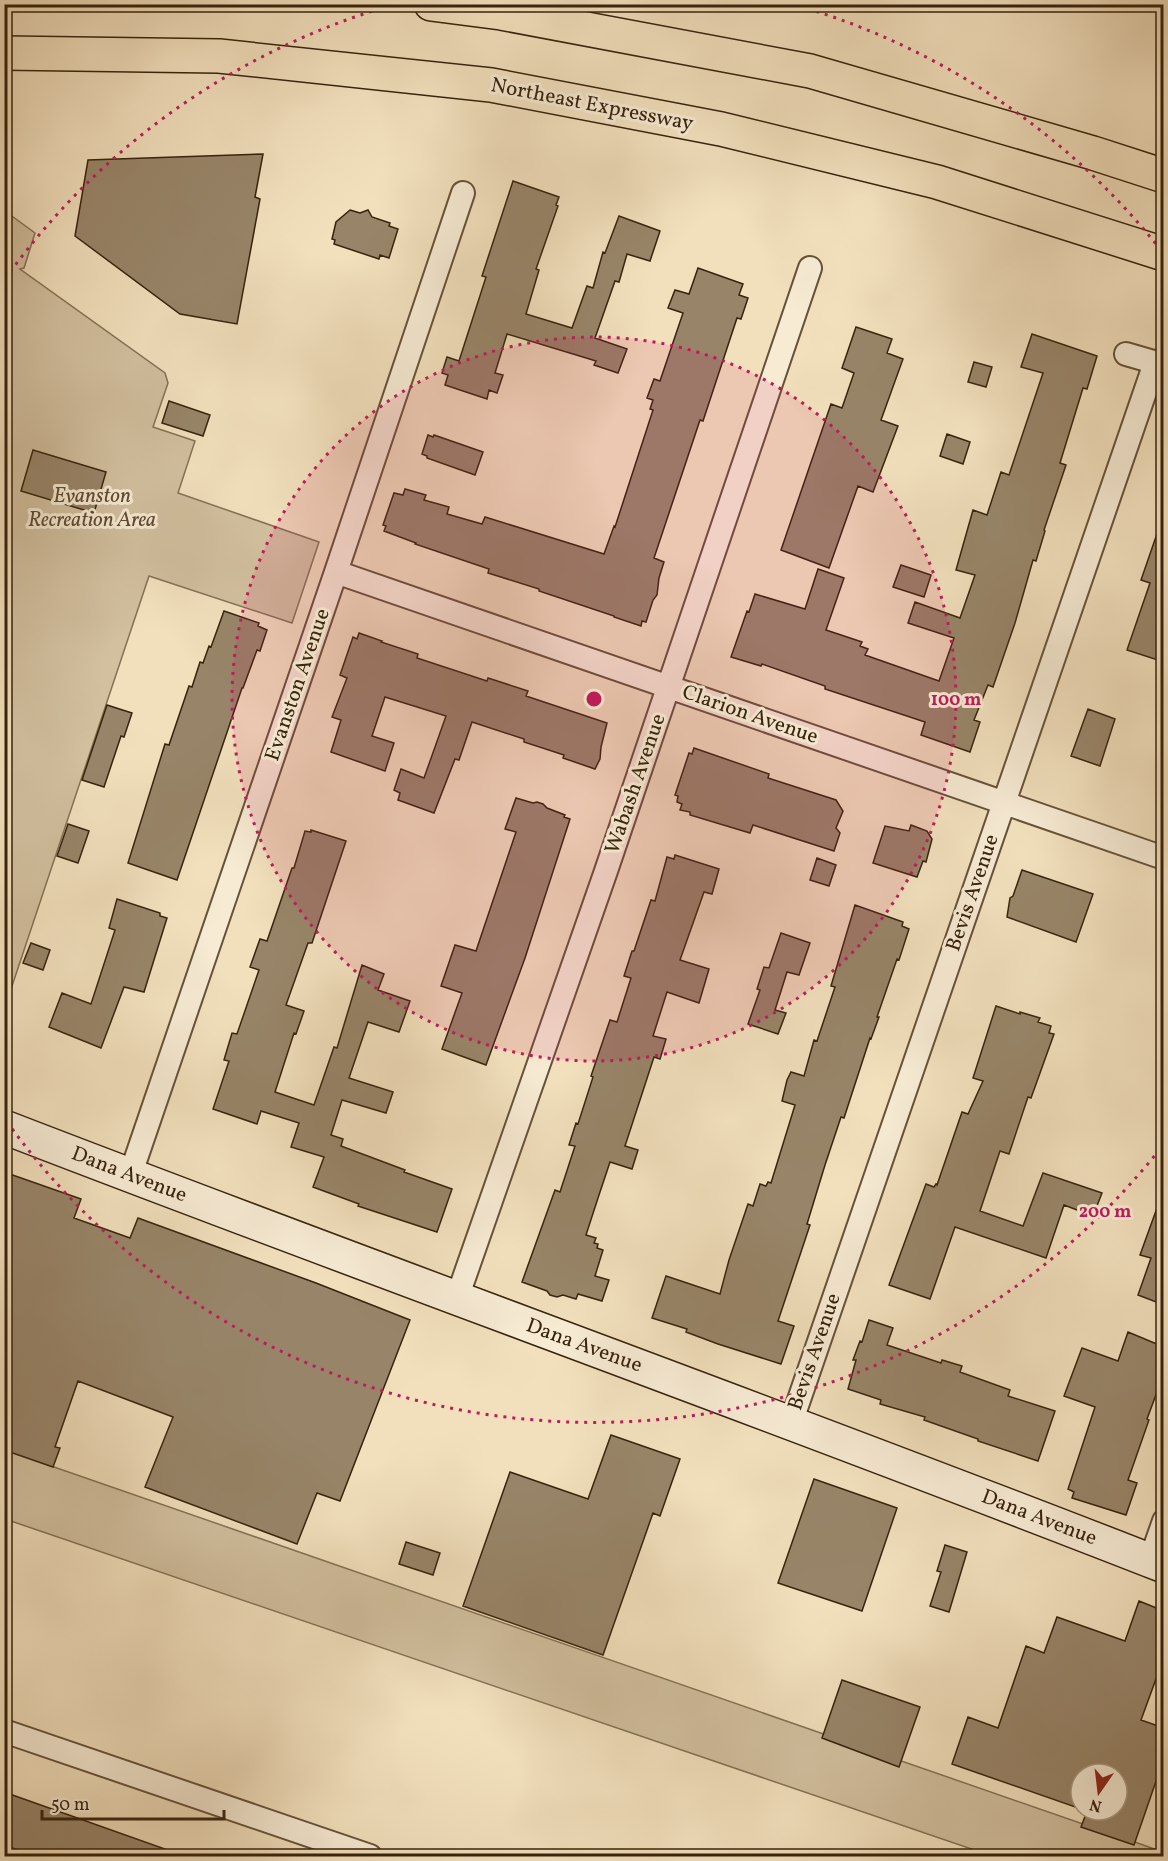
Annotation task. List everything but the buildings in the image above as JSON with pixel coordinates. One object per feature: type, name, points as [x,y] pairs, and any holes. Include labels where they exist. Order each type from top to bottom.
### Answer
[{"type":"highway","points":[[431,4],[501,13],[810,71],[1094,153],[1164,176]]},
{"type":"highway","name":"Northeast Expressway","points":[[4,53],[219,56],[491,85],[721,129],[937,182],[1164,254]]},
{"type":"street","name":"Evanston Avenue","points":[[130,1176],[463,193]]},
{"type":"street","name":"Wabash Avenue","points":[[457,1299],[606,871],[810,268]]},
{"type":"street","points":[[1126,354],[1159,364]]},
{"type":"street","name":"Bevis Avenue","points":[[791,1423],[1004,803],[1159,364]]},
{"type":"street","name":"Clarion Avenue","points":[[336,572],[1164,858]]},
{"type":"street","name":"Dana Avenue","points":[[4,1127],[1157,1563]]},
{"type":"street","points":[[1157,1563],[1164,1521]]},
{"type":"street","points":[[4,1731],[370,1857]]},
{"type":"green space","name":"Evanston Recreation Area","points":[[5,211],[35,233],[24,268],[20,269],[165,373],[168,383],[153,427],[195,441],[178,493],[319,542],[292,623],[149,576],[5,1007]]},
{"type":"green space","points":[[5,1450],[1069,1819],[1069,1822],[1077,1822],[1132,1841],[1163,1852],[1163,1856],[992,1856],[5,1519]]}]
